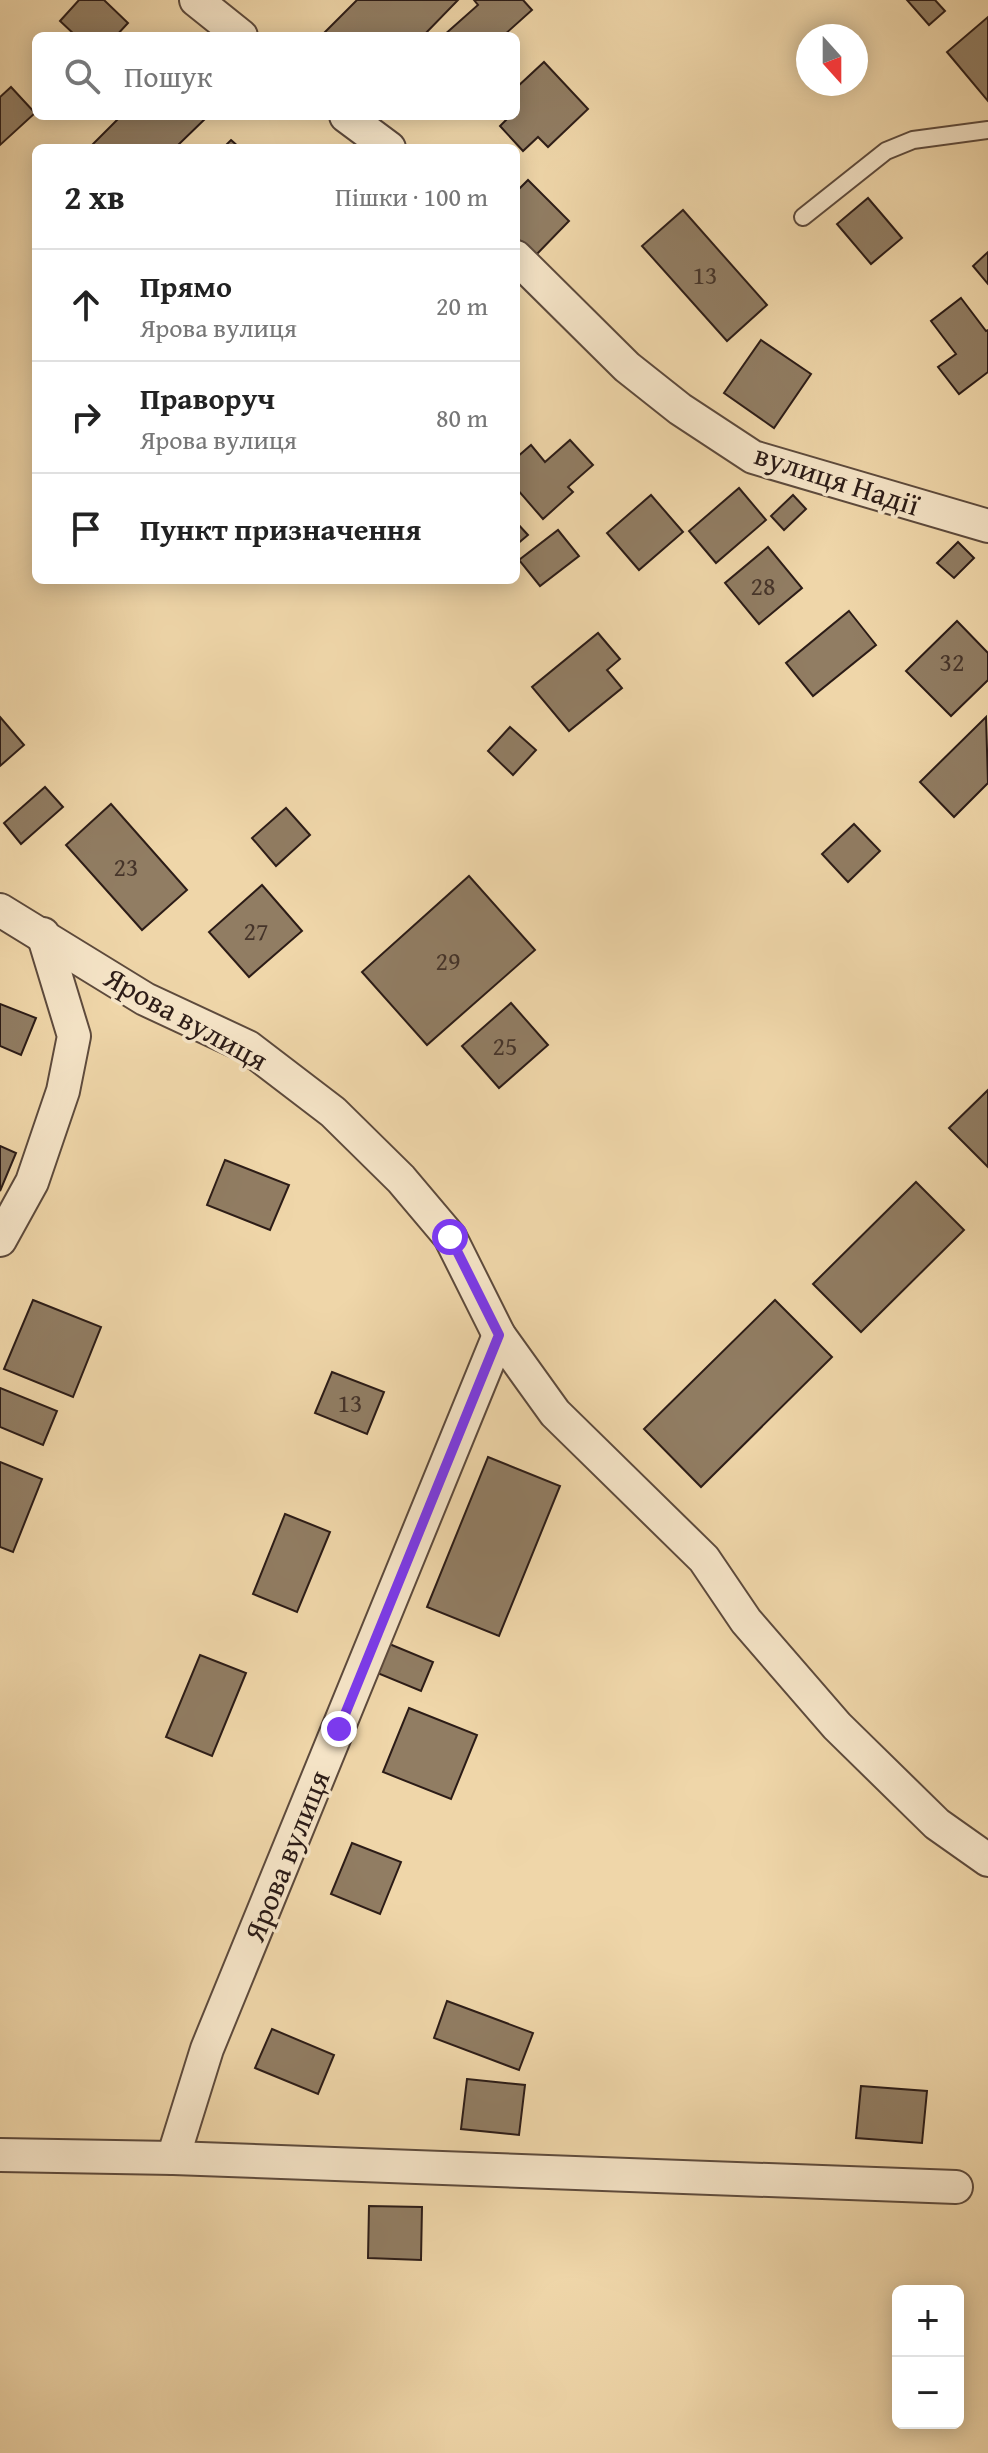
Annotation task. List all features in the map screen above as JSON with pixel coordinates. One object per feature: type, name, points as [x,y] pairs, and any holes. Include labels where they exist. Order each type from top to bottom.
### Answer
[{"type":"street","points":[[196,0],[236,32]]},
{"type":"street","points":[[351,120],[384,144]]},
{"type":"street","name":"вулиця Надії","points":[[520,261],[627,367],[680,409],[753,457],[988,526]]},
{"type":"street","name":"Ярова вулиця","points":[[0,910],[145,999],[248,1047],[333,1112],[401,1179],[450,1237],[499,1335],[555,1413],[704,1559],[746,1621],[837,1726],[937,1824],[988,1860]]},
{"type":"street","points":[[0,1240],[32,1182],[63,1091],[74,1036],[43,934]]},
{"type":"street","name":"Ярова вулиця","points":[[173,2158],[207,2049],[499,1335]]},
{"type":"street","points":[[0,2155],[173,2158],[956,2187]]},
{"type":"lane","points":[[803,217],[886,151],[913,140],[988,130]]},
{"type":"building","points":[[79,0],[104,0],[128,23],[120,32],[72,32],[60,21]]},
{"type":"building","points":[[357,0],[458,0],[427,32],[325,32]]},
{"type":"building","points":[[474,0],[523,0],[532,10],[507,32],[448,32],[478,5]]},
{"type":"building","points":[[907,0],[935,0],[945,11],[929,25]]},
{"type":"building","points":[[988,17],[988,101],[947,52]]},
{"type":"building","points":[[544,62],[588,109],[548,147],[538,137],[523,151],[520,144],[500,126],[506,120],[520,120],[520,84]]},
{"type":"building","points":[[11,87],[32,110],[32,116],[0,145],[0,97]]},
{"type":"building","points":[[117,120],[204,120],[179,144],[93,144]]},
{"type":"building","points":[[528,180],[569,221],[535,256],[520,241],[520,188]]},
{"type":"building","points":[[868,198],[902,238],[871,264],[837,224]]},
{"type":"building","points":[[683,210],[767,305],[727,341],[642,246]]},
{"type":"building","points":[[988,252],[988,284],[973,266]]},
{"type":"building","points":[[961,298],[988,330],[988,372],[959,394],[938,367],[956,354],[931,321]]},
{"type":"building","points":[[761,340],[811,374],[774,428],[724,393]]},
{"type":"building","points":[[570,440],[593,465],[568,487],[573,492],[543,519],[520,493],[520,455],[531,445],[545,462]]},
{"type":"building","points":[[739,488],[766,520],[716,563],[689,531]]},
{"type":"building","points":[[651,495],[683,532],[639,570],[607,533]]},
{"type":"building","points":[[793,495],[806,509],[784,530],[771,516]]},
{"type":"building","points":[[520,526],[528,535],[520,542]]},
{"type":"building","points":[[558,530],[579,556],[540,586],[520,559]]},
{"type":"building","points":[[958,542],[974,558],[954,578],[937,563]]},
{"type":"building","points":[[768,547],[802,588],[759,624],[725,583]]},
{"type":"building","points":[[849,611],[876,645],[813,696],[786,663]]},
{"type":"building","points":[[957,621],[988,653],[988,680],[951,716],[906,671]]},
{"type":"building","points":[[598,633],[620,659],[607,670],[622,688],[569,731],[532,687]]},
{"type":"building","points":[[0,717],[24,745],[0,766]]},
{"type":"building","points":[[986,717],[988,783],[954,817],[920,782]]},
{"type":"building","points":[[510,727],[536,750],[513,775],[488,751]]},
{"type":"building","points":[[45,787],[63,807],[21,844],[4,823]]},
{"type":"building","points":[[111,804],[187,890],[142,930],[66,845]]},
{"type":"building","points":[[286,808],[310,835],[276,866],[252,838]]},
{"type":"building","points":[[854,824],[880,851],[848,882],[822,854]]},
{"type":"building","points":[[469,876],[535,950],[427,1045],[362,972]]},
{"type":"building","points":[[262,885],[302,931],[249,977],[209,932]]},
{"type":"building","points":[[511,1003],[548,1045],[499,1088],[462,1046]]},
{"type":"building","points":[[0,1004],[36,1018],[21,1055],[0,1046]]},
{"type":"building","points":[[988,1090],[988,1167],[949,1128]]},
{"type":"building","points":[[0,1146],[16,1153],[0,1191]]},
{"type":"building","points":[[225,1160],[289,1185],[270,1230],[207,1205]]},
{"type":"building","points":[[916,1182],[964,1230],[861,1332],[813,1284]]},
{"type":"building","points":[[33,1300],[101,1327],[73,1397],[4,1369]]},
{"type":"building","points":[[775,1300],[832,1357],[701,1487],[644,1429]]},
{"type":"building","points":[[332,1372],[384,1392],[367,1434],[315,1413]]},
{"type":"building","points":[[0,1388],[57,1411],[43,1445],[0,1427]]},
{"type":"building","points":[[488,1457],[560,1486],[499,1636],[427,1607]]},
{"type":"building","points":[[0,1462],[42,1479],[13,1552],[0,1547]]},
{"type":"building","points":[[285,1514],[330,1532],[297,1612],[253,1594]]},
{"type":"building","points":[[387,1643],[433,1662],[421,1691],[375,1672]]},
{"type":"building","points":[[200,1655],[246,1673],[212,1756],[166,1737]]},
{"type":"building","points":[[409,1708],[477,1735],[451,1799],[383,1772]]},
{"type":"building","points":[[352,1843],[401,1862],[380,1914],[331,1894]]},
{"type":"building","points":[[447,2001],[533,2033],[519,2070],[434,2038]]},
{"type":"building","points":[[272,2029],[334,2055],[318,2094],[255,2068]]},
{"type":"building","points":[[467,2079],[525,2085],[519,2135],[461,2129]]},
{"type":"building","points":[[861,2086],[927,2091],[922,2143],[856,2138]]},
{"type":"building","points":[[369,2206],[422,2207],[421,2260],[368,2258]]},
{"type":"route","points":[[339,1729],[499,1335],[450,1237]]}]
